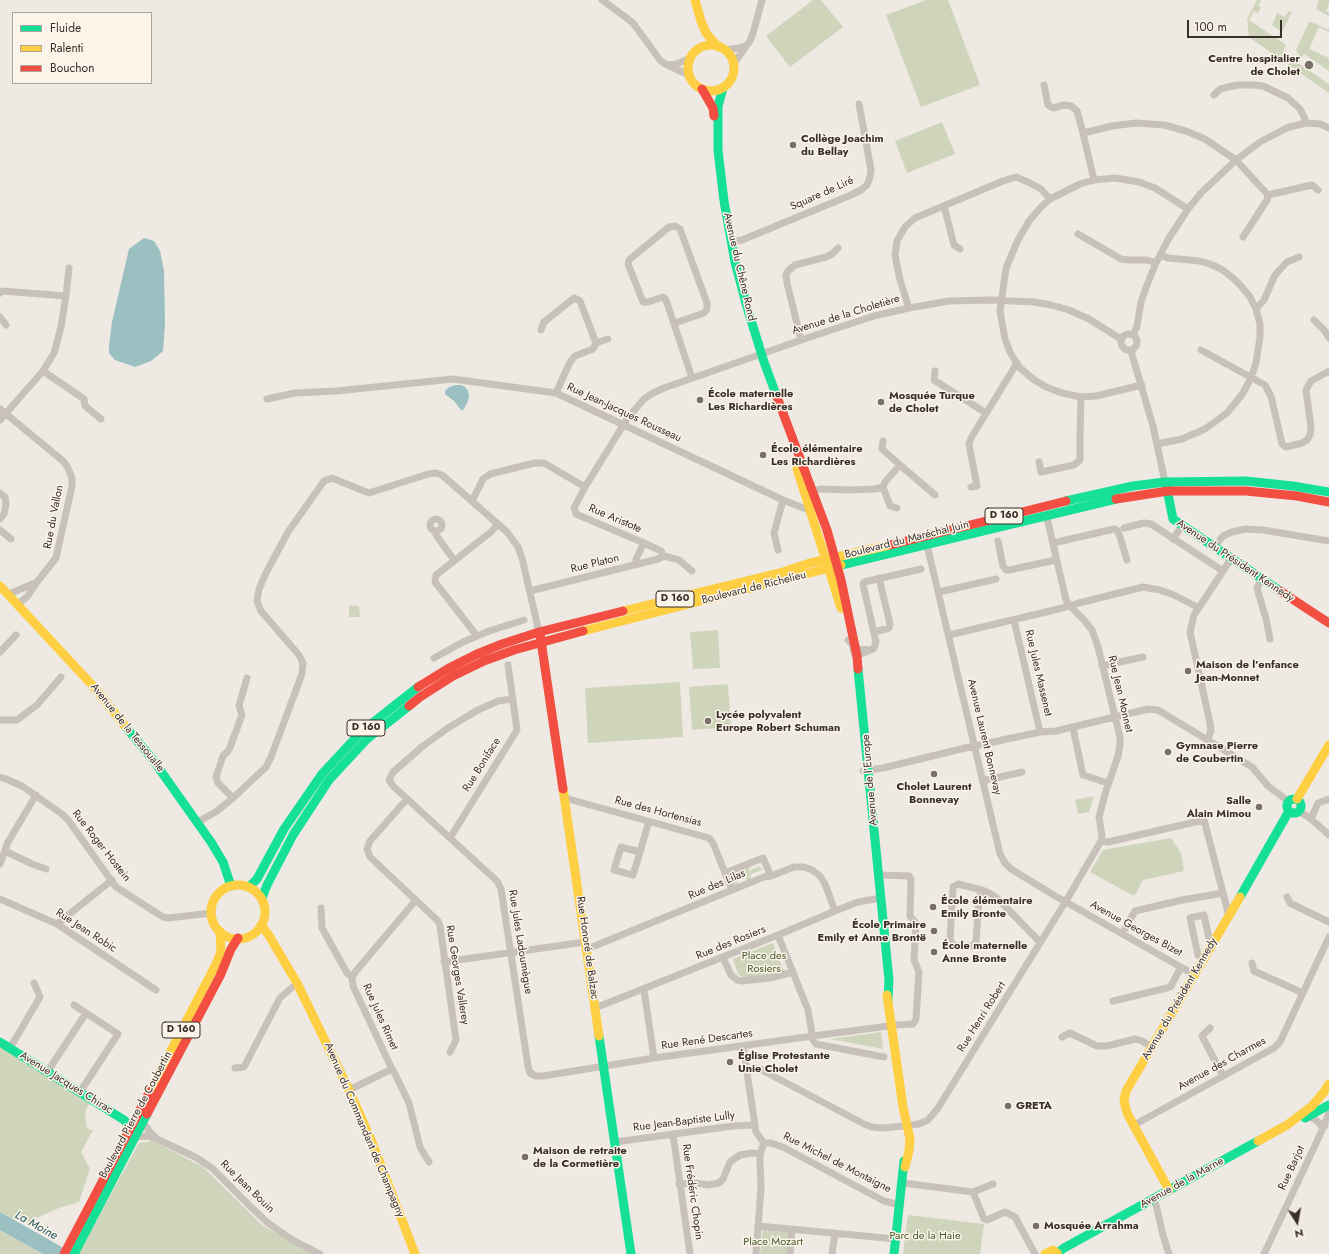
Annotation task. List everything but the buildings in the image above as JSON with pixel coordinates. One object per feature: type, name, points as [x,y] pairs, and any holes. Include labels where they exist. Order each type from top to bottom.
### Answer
[{"type":"main road","points":[[695,0],[706,33],[721,48],[732,59],[733,65],[732,78],[723,88],[709,91],[702,89],[692,81],[689,75],[689,63],[691,58],[699,49],[705,46],[721,48]]},
{"type":"main road","points":[[699,49],[702,33],[701,21]]},
{"type":"main road","name":"Avenue du Chêne Rond","points":[[717,132],[718,106],[723,88]]},
{"type":"main road","name":"Avenue du Chêne Rond","points":[[702,89],[713,108],[717,132],[722,189],[731,242],[747,307],[809,493],[827,530],[832,564]]},
{"type":"main road","name":"Boulevard du Maréchal Juin","points":[[817,562],[832,564],[1092,494],[1133,486],[1165,482],[1246,481],[1293,486],[1329,492]]},
{"type":"main road","name":"Avenue du Président Kennedy","points":[[1165,482],[1173,519],[1329,623]]},
{"type":"main road","name":"Boulevard du Maréchal Juin","points":[[850,564],[1104,501],[1137,495],[1168,491],[1246,491],[1297,496],[1329,502]]},
{"type":"main road","name":"Boulevard de Richelieu","points":[[249,887],[257,879],[284,829],[322,774],[361,732],[418,687],[449,668],[477,654],[502,644],[539,632],[783,572],[817,562]]},
{"type":"main road","name":"Boulevard de Richelieu","points":[[262,898],[267,885],[293,835],[329,780],[367,739],[420,697],[453,676],[484,661],[541,642],[832,564],[850,564]]},
{"type":"main road","name":"Avenue de l’Europe","points":[[832,564],[833,582],[848,640],[854,672],[879,875],[889,980],[888,1000]]},
{"type":"main road","name":"Avenue de l’Europe","points":[[832,564],[857,652],[875,900],[883,981],[888,1000],[906,1126],[905,1166],[894,1254]]},
{"type":"main road","name":"Avenue de la Tessoualle","points":[[0,586],[93,686],[153,760],[198,822],[223,862],[231,886]]},
{"type":"main road","points":[[539,632],[541,642]]},
{"type":"main road","name":"Rue Honoré de Balzac","points":[[541,642],[631,1254]]},
{"type":"main road","points":[[1292,800],[1301,804],[1299,811],[1294,813],[1289,812],[1287,807],[1329,745]]},
{"type":"main road","name":"Avenue du Président Kennedy","points":[[1169,1190],[1125,1108],[1124,1101],[1126,1091],[1204,960],[1289,812]]},
{"type":"main road","points":[[240,885],[249,887],[262,898],[265,912],[264,919],[261,926],[247,937],[232,938],[220,931],[214,923],[212,913],[213,904],[217,896],[223,890],[231,886],[240,885]]},
{"type":"main road","name":"Avenue du Commandant de Champagny","points":[[261,926],[268,934],[297,983],[349,1090],[372,1142],[415,1254]]},
{"type":"main road","name":"Boulevard Pierre de Coubertin","points":[[74,1254],[78,1237],[130,1126],[216,964],[221,952],[220,931]]},
{"type":"main road","name":"Boulevard Pierre de Coubertin","points":[[64,1254],[78,1237],[135,1137],[220,976],[231,949],[238,938]]},
{"type":"main road","name":"Avenue Jacques Chirac","points":[[0,1042],[124,1120],[130,1126]]},
{"type":"main road","name":"Avenue de la Marne","points":[[1286,1125],[1312,1106],[1327,1092],[1329,1084]]},
{"type":"main road","name":"Avenue de la Marne","points":[[1045,1254],[1053,1250],[1057,1253],[1286,1125],[1329,1105]]},
{"type":"street","points":[[602,0],[633,23],[656,56],[666,64],[689,75]]},
{"type":"street","points":[[733,65],[750,41],[762,0]]},
{"type":"street","points":[[721,48],[740,48],[747,46]]},
{"type":"street","points":[[666,64],[674,65],[691,58]]},
{"type":"street","points":[[1044,85],[1048,105],[1053,108],[1064,105],[1072,106],[1077,111],[1094,180]]},
{"type":"street","points":[[1214,95],[1220,89],[1237,85],[1263,86],[1288,98],[1300,109],[1307,123]]},
{"type":"street","name":"Square de Liré","points":[[731,242],[742,240],[851,195],[867,185],[871,170],[859,104]]},
{"type":"street","points":[[1083,133],[1126,123],[1164,125],[1186,131],[1205,139],[1236,160],[1268,195]]},
{"type":"street","points":[[1121,339],[1126,334],[1133,335],[1137,326],[1147,285],[1156,263],[1168,238],[1201,193],[1236,160],[1260,142],[1279,132],[1289,127],[1307,123],[1320,124],[1329,128]]},
{"type":"street","points":[[909,308],[900,280],[895,255],[897,240],[905,227],[915,218],[1016,177],[1041,189],[1050,199]]},
{"type":"street","points":[[1142,385],[1096,396],[1082,397],[1062,393],[1046,387],[1033,379],[1017,363],[1005,339],[1000,311],[1006,268],[1012,251],[1041,206],[1064,191],[1080,184],[1094,180],[1115,178],[1139,182],[1155,188],[1188,209]]},
{"type":"street","points":[[1268,195],[1312,185],[1318,190]]},
{"type":"street","points":[[1243,237],[1267,200],[1268,195]]},
{"type":"street","points":[[944,206],[954,245],[960,248]]},
{"type":"street","points":[[675,323],[704,313],[707,309],[707,303],[680,229],[675,226],[669,227],[629,260],[628,264],[643,302],[664,297],[666,300],[675,323],[692,378]]},
{"type":"street","points":[[1078,234],[1121,259],[1147,260],[1156,263]]},
{"type":"street","points":[[801,340],[786,275],[795,265],[826,257],[838,248]]},
{"type":"street","points":[[1157,444],[1182,439],[1196,433],[1227,413],[1243,393],[1251,378],[1256,363],[1260,337],[1260,324],[1256,309],[1241,286],[1233,278],[1221,269],[1210,264],[1200,261],[1168,258],[1160,255]]},
{"type":"street","points":[[1256,309],[1264,300],[1275,275],[1288,262],[1299,257]]},
{"type":"street","points":[[2,414],[43,371],[54,353],[61,327],[69,268]]},
{"type":"street","points":[[0,293],[2,291],[66,296]]},
{"type":"street","points":[[541,330],[544,322],[574,298],[580,301],[596,343]]},
{"type":"street","name":"Avenue de la Choletière","points":[[692,378],[874,316],[949,301],[1001,300],[1034,302],[1069,310],[1090,319],[1121,339],[1120,345],[1123,349],[1131,351]]},
{"type":"street","points":[[0,317],[6,325]]},
{"type":"street","points":[[1314,320],[1324,330],[1329,338]]},
{"type":"street","name":"Avenue de la Choletière","points":[[1131,351],[1136,347],[1137,342],[1133,335]]},
{"type":"street","points":[[556,393],[570,362],[575,356],[593,349],[596,343],[608,339]]},
{"type":"street","points":[[1201,350],[1265,385],[1268,390],[1282,444],[1286,447],[1302,443],[1307,440],[1311,432],[1311,427],[1306,390],[1311,381],[1329,371]]},
{"type":"street","name":"Avenue de la Choletière","points":[[1131,351],[1142,385],[1165,482]]},
{"type":"street","points":[[971,487],[977,486],[969,444],[1017,363]]},
{"type":"street","points":[[43,371],[84,399],[85,406],[101,419]]},
{"type":"street","points":[[935,371],[934,380],[986,413]]},
{"type":"street","name":"Rue Aristote","points":[[692,378],[653,393],[644,399],[632,412],[574,508],[576,514],[644,543],[660,551],[664,556],[679,560],[692,571]]},
{"type":"street","name":"Rue Jean-Jacques Rousseau","points":[[267,399],[295,393],[336,391],[453,379],[556,393],[783,500],[806,509],[814,506]]},
{"type":"street","points":[[1038,462],[1041,472],[1074,465],[1080,460],[1082,397]]},
{"type":"street","name":"Rue du Vallon","points":[[2,414],[63,461],[70,471],[72,478],[72,486],[56,558],[27,596],[18,604]]},
{"type":"street","points":[[884,441],[882,449],[935,495]]},
{"type":"street","points":[[472,501],[483,479],[490,474],[535,463],[544,463],[585,488]]},
{"type":"street","points":[[898,508],[890,506],[883,488],[885,482],[900,465]]},
{"type":"street","points":[[198,822],[233,798],[266,767],[272,757],[302,674],[303,663],[300,655],[261,611],[257,601],[259,589],[288,532],[324,481],[332,478],[369,493],[436,473],[442,475],[507,532],[518,547],[522,558],[539,632]]},
{"type":"street","points":[[809,493],[820,489],[875,490],[883,488]]},
{"type":"street","points":[[0,493],[5,497],[6,504],[4,514],[0,519]]},
{"type":"street","points":[[778,550],[774,533],[783,500]]},
{"type":"street","name":"Rue Jean Monnet","points":[[1043,517],[1047,519],[1066,600],[1092,630],[1098,647],[1120,745],[1099,817],[1102,836],[1101,841]]},
{"type":"street","points":[[1124,528],[1148,523],[1223,571]]},
{"type":"street","points":[[477,636],[435,582],[436,575],[491,532],[498,524]]},
{"type":"street","points":[[1173,539],[1182,526]]},
{"type":"street","points":[[1053,543],[1114,529],[1117,530],[1120,537],[1127,560]]},
{"type":"street","points":[[1214,547],[1223,536],[1245,529],[1263,530],[1329,541]]},
{"type":"street","points":[[0,530],[11,539]]},
{"type":"street","points":[[436,532],[436,535],[454,560]]},
{"type":"street","points":[[998,540],[1003,566],[1006,570],[1056,560]]},
{"type":"street","points":[[635,565],[636,559],[644,543]]},
{"type":"street","name":"Avenue Laurent Bonnevay","points":[[928,545],[1000,854],[1005,863],[1011,869],[1065,901]]},
{"type":"street","name":"Rue Platon","points":[[530,591],[658,559],[664,556]]},
{"type":"street","points":[[1207,740],[1211,730],[1210,723],[1190,632],[1194,615],[1231,559]]},
{"type":"street","points":[[848,640],[852,644],[855,656],[857,652],[871,650],[874,648],[876,642],[863,584],[864,582],[921,569]]},
{"type":"street","points":[[874,632],[889,628],[890,624],[879,578]]},
{"type":"street","points":[[939,592],[996,579]]},
{"type":"street","points":[[1262,579],[1257,588],[1266,618],[1270,639]]},
{"type":"street","name":"Rue du Vallon","points":[[9,594],[37,582]]},
{"type":"street","points":[[949,635],[1143,587],[1160,590],[1174,595],[1199,608]]},
{"type":"street","points":[[434,658],[489,630],[524,620]]},
{"type":"street","name":"Rue Jules Massenet","points":[[1014,620],[1040,732]]},
{"type":"street","points":[[0,652],[16,635]]},
{"type":"street","points":[[1102,666],[1143,657]]},
{"type":"street","name":"Rue Boniface","points":[[450,838],[517,730],[508,666]]},
{"type":"street","points":[[0,720],[17,720],[37,705],[61,677]]},
{"type":"street","points":[[233,798],[218,783],[216,777],[223,756],[230,750],[242,715],[239,706],[247,678]]},
{"type":"street","name":"Rue Jules Ladoumègue","points":[[513,699],[498,701],[476,711],[448,728],[423,746],[393,772],[389,780],[392,786],[497,881],[501,889],[530,1073],[536,1076],[543,1076],[604,1066]]},
{"type":"street","points":[[866,771],[1040,732],[1072,728],[1148,709],[1158,710],[1252,767],[1268,786],[1292,800]]},
{"type":"street","points":[[1072,728],[1083,775],[1108,783]]},
{"type":"street","points":[[982,781],[1022,772]]},
{"type":"street","name":"Rue Roger Hostein","points":[[0,777],[6,778],[22,786],[62,814],[68,820],[116,887],[163,917],[168,918],[212,913]]},
{"type":"street","points":[[0,864],[8,842],[36,795]]},
{"type":"street","name":"Rue des Hortensias","points":[[565,798],[709,838],[713,843],[732,890]]},
{"type":"street","name":"Rue Georges Vallerey","points":[[407,799],[370,841],[367,849],[370,857],[438,920],[456,1040],[450,1052]]},
{"type":"street","points":[[1311,818],[1318,803],[1329,799]]},
{"type":"street","points":[[1299,811],[1311,818],[1329,835]]},
{"type":"street","points":[[1065,901],[1101,841],[1108,842],[1204,820],[1228,912],[1230,914]]},
{"type":"street","points":[[640,852],[649,821]]},
{"type":"street","points":[[5,851],[46,869]]},
{"type":"street","points":[[725,873],[763,858],[771,876]]},
{"type":"street","name":"Rue des Lilas","points":[[444,962],[586,945],[794,867],[804,867],[812,870],[820,876],[825,884],[835,911]]},
{"type":"street","name":"Rue René Descartes","points":[[604,1066],[891,1025],[913,1024],[916,1019],[919,972],[914,960],[916,923],[910,916],[911,879],[908,876],[879,875]]},
{"type":"street","points":[[57,924],[112,880]]},
{"type":"street","points":[[989,893],[979,896],[976,942],[972,946],[955,946],[950,941],[954,887],[958,884],[989,893],[1006,907],[1040,942]]},
{"type":"street","points":[[1122,934],[1135,911],[1182,900],[1223,893]]},
{"type":"street","points":[[1287,897],[1290,904],[1329,922]]},
{"type":"street","name":"Rue Jean Robic","points":[[0,899],[57,924],[156,990]]},
{"type":"street","name":"Rue Jules Rimet","points":[[416,900],[352,977],[353,986],[409,1103],[420,1147],[429,1162]]},
{"type":"street","name":"Rue des Rosiers","points":[[596,1008],[778,936],[858,902],[875,900]]},
{"type":"street","name":"Avenue Georges Bizet","points":[[1065,901],[1195,975]]},
{"type":"street","name":"Rue Henri Robert","points":[[747,1070],[760,1069],[872,1127],[882,1128],[906,1126],[919,1124],[928,1120],[938,1108],[1065,901]]},
{"type":"street","points":[[321,908],[322,928],[347,973],[352,977]]},
{"type":"street","points":[[1204,960],[1198,955],[1190,918],[1204,915],[1209,938],[1214,942]]},
{"type":"street","points":[[778,936],[808,1010],[812,1036],[816,1044],[884,1058]]},
{"type":"street","name":"Avenue des Charmes","points":[[1134,1125],[1274,1048],[1280,1042],[1329,937]]},
{"type":"street","points":[[723,958],[731,975],[737,980],[742,981],[770,978],[793,972]]},
{"type":"street","points":[[1252,963],[1254,971],[1303,993]]},
{"type":"street","points":[[1113,1001],[1171,986],[1181,967]]},
{"type":"street","points":[[10,1048],[40,997],[34,983]]},
{"type":"street","points":[[235,1068],[244,1067],[280,998],[297,983]]},
{"type":"street","points":[[644,990],[654,1058]]},
{"type":"street","points":[[74,1005],[118,1034],[80,1092]]},
{"type":"street","points":[[48,1072],[86,1013]]},
{"type":"street","points":[[1210,1028],[1202,1036],[1223,1076]]},
{"type":"street","points":[[1062,1037],[1070,1033],[1097,1046],[1107,1046],[1135,1039],[1152,1047]]},
{"type":"street","points":[[743,1046],[756,1132],[764,1143],[760,1157],[761,1188],[756,1254]]},
{"type":"street","points":[[349,1090],[392,1069]]},
{"type":"street","name":"Rue Barjot","points":[[1264,1254],[1326,1126],[1329,1113]]},
{"type":"street","points":[[1308,1116],[1326,1126]]},
{"type":"street","name":"Rue Jean Bouin","points":[[143,1122],[157,1139]]},
{"type":"street","name":"Rue Jean-Baptiste Lully","points":[[615,1142],[733,1126],[755,1125]]},
{"type":"street","name":"Rue Frédéric Chopin","points":[[673,1134],[690,1254]]},
{"type":"street","name":"Rue Jean Bouin","points":[[135,1137],[148,1136],[195,1157],[212,1168],[268,1223],[291,1239],[320,1254]]},
{"type":"street","name":"Rue Michel de Montaigne","points":[[764,1143],[771,1143],[783,1147],[884,1201],[900,1205]]},
{"type":"street","points":[[679,1184],[696,1183],[708,1185],[719,1183],[723,1179],[730,1162],[740,1155],[752,1153],[760,1157]]},
{"type":"street","points":[[903,1183],[973,1192],[993,1184]]},
{"type":"street","points":[[973,1192],[984,1219],[987,1220],[1005,1212],[1015,1217],[1035,1254]]},
{"type":"street","points":[[1153,1199],[1156,1205],[1169,1254]]},
{"type":"street","points":[[758,1226],[896,1239]]},
{"type":"street","points":[[790,1254],[792,1229]]},
{"type":"street","points":[[832,1254],[835,1233]]},
{"type":"green space","points":[[813,0],[821,0],[843,27],[790,67],[766,36]]},
{"type":"green space","points":[[926,0],[948,0],[980,85],[921,107],[886,15]]},
{"type":"green space","points":[[1257,0],[1261,0],[1258,6],[1261,7],[1258,13],[1254,11],[1249,20],[1286,45],[1283,53],[1329,84],[1329,93],[1249,37],[1247,19]]},
{"type":"green space","points":[[1319,0],[1329,0],[1329,5],[1326,11],[1329,13],[1329,16],[1316,9]]},
{"type":"green space","points":[[1289,11],[1292,12],[1282,32],[1272,25],[1277,13],[1285,17]]},
{"type":"green space","points":[[1309,22],[1329,30],[1329,32],[1319,27],[1309,49],[1329,58],[1329,71],[1304,54],[1301,58],[1296,50]]},
{"type":"green space","points":[[942,122],[955,154],[907,173],[895,141]]},
{"type":"green space","points":[[349,606],[359,606],[360,617],[349,617]]},
{"type":"green space","points":[[718,630],[720,668],[693,669],[690,632]]},
{"type":"green space","points":[[680,682],[683,737],[588,743],[585,688]]},
{"type":"green space","points":[[728,684],[731,727],[692,730],[689,687]]},
{"type":"green space","points":[[1093,796],[1089,812],[1078,814],[1075,800]]},
{"type":"green space","points":[[1171,838],[1181,853],[1184,871],[1143,880],[1135,895],[1132,895],[1090,872],[1103,850]]},
{"type":"green space","points":[[750,865],[749,871],[760,866],[762,870],[751,874],[750,880],[746,881],[747,876],[738,880],[737,885],[734,886],[729,874],[736,871],[736,876],[745,872],[746,867]]},
{"type":"green space","name":"Place des Rosiers","points":[[773,943],[784,972],[767,976],[744,978],[738,974],[733,959]]},
{"type":"green space","points":[[881,1032],[883,1049],[830,1039]]},
{"type":"green space","points":[[0,1046],[90,1102],[85,1112],[87,1129],[93,1130],[81,1152],[90,1169],[79,1202],[59,1208],[28,1222],[14,1220],[0,1212]]},
{"type":"green space","points":[[153,1141],[203,1167],[262,1225],[313,1254],[78,1254],[139,1143]]},
{"type":"green space","name":"Parc de la Haie","points":[[908,1215],[984,1224],[980,1254],[903,1254]]},
{"type":"green space","name":"Place Mozart","points":[[763,1229],[789,1232],[787,1254],[760,1254]]},
{"type":"green space","points":[[0,1230],[43,1254],[0,1254]]},
{"type":"water","points":[[144,238],[154,241],[160,251],[164,271],[165,323],[163,351],[151,361],[135,367],[115,360],[109,353],[109,346],[112,322],[129,249]]},
{"type":"water","points":[[456,385],[465,387],[468,391],[469,397],[463,410],[461,410],[454,401],[445,394],[445,391],[449,387]]},
{"type":"water","points":[[0,1212],[74,1254],[43,1254],[0,1230]]},
{"type":"traffic: fast","points":[[723,88],[718,106],[718,150],[724,201],[735,262],[747,307],[764,362],[777,397]]},
{"type":"traffic: fast","points":[[1066,501],[1133,486],[1165,482],[1246,481],[1293,486],[1329,492]]},
{"type":"traffic: fast","points":[[1166,484],[1173,519],[1280,591]]},
{"type":"traffic: fast","points":[[841,565],[1116,499]]},
{"type":"traffic: fast","points":[[858,669],[889,980],[888,1000]]},
{"type":"traffic: fast","points":[[249,887],[257,879],[284,829],[322,774],[361,732],[418,687]]},
{"type":"traffic: fast","points":[[262,898],[267,885],[293,835],[329,780],[367,739],[409,706]]},
{"type":"traffic: fast","points":[[125,726],[153,760],[211,842],[223,862],[231,886]]},
{"type":"traffic: fast","points":[[1291,799],[1297,799],[1301,803],[1301,806],[1301,809],[1297,813],[1291,813],[1287,809],[1287,803],[1291,799]]},
{"type":"traffic: fast","points":[[1240,897],[1289,811]]},
{"type":"traffic: fast","points":[[599,1036],[631,1254]]},
{"type":"traffic: fast","points":[[0,1042],[124,1120],[130,1126]]},
{"type":"traffic: fast","points":[[1305,1118],[1329,1105]]},
{"type":"traffic: fast","points":[[74,1254],[147,1114]]},
{"type":"traffic: fast","points":[[1056,1254],[1064,1248],[1258,1141]]},
{"type":"traffic: fast","points":[[894,1254],[904,1161]]},
{"type":"traffic: slow","points":[[695,0],[706,33],[718,47]]},
{"type":"traffic: slow","points":[[711,45],[724,49],[730,55],[734,68],[730,81],[724,87],[711,91],[698,87],[692,81],[688,68],[692,55],[698,49],[711,45]]},
{"type":"traffic: slow","points":[[797,469],[841,608]]},
{"type":"traffic: slow","points":[[623,611],[783,572],[810,563],[890,545]]},
{"type":"traffic: slow","points":[[583,631],[841,565]]},
{"type":"traffic: slow","points":[[0,586],[93,686],[125,726]]},
{"type":"traffic: slow","points":[[1297,799],[1329,745]]},
{"type":"traffic: slow","points":[[563,789],[599,1036]]},
{"type":"traffic: slow","points":[[238,885],[253,890],[257,893],[260,897],[265,912],[260,927],[257,931],[253,934],[238,939],[223,934],[219,931],[216,927],[211,912],[216,897],[219,893],[223,890],[238,885]]},
{"type":"traffic: slow","points":[[1169,1190],[1127,1113],[1124,1101],[1126,1091],[1240,897]]},
{"type":"traffic: slow","points":[[261,925],[268,934],[297,983],[349,1090],[372,1142],[415,1254]]},
{"type":"traffic: slow","points":[[150,1091],[216,964],[221,952],[220,931]]},
{"type":"traffic: slow","points":[[887,995],[903,1107],[910,1139],[905,1167]]},
{"type":"traffic: slow","points":[[1258,1141],[1287,1125],[1312,1106],[1329,1084]]},
{"type":"traffic: slow","points":[[1045,1254],[1053,1250],[1057,1253]]},
{"type":"traffic: jam","points":[[702,89],[713,108],[714,116]]},
{"type":"traffic: jam","points":[[777,397],[827,530],[841,580],[857,656],[858,669]]},
{"type":"traffic: jam","points":[[1116,499],[1168,491],[1246,491],[1297,496],[1329,502]]},
{"type":"traffic: jam","points":[[890,545],[1066,501]]},
{"type":"traffic: jam","points":[[1280,591],[1329,623]]},
{"type":"traffic: jam","points":[[418,687],[449,668],[477,654],[502,644],[539,632],[623,611]]},
{"type":"traffic: jam","points":[[409,706],[420,697],[453,676],[484,661],[514,650],[583,631]]},
{"type":"traffic: jam","points":[[540,634],[563,789]]},
{"type":"traffic: jam","points":[[147,1114],[220,976],[231,949],[238,938]]},
{"type":"traffic: jam","points":[[64,1254],[150,1091]]},
{"type":"place","name":"Centre hospitalier de Cholet","points":[[1309,65]]},
{"type":"place","name":"Collège Joachim du Bellay","points":[[793,145]]},
{"type":"place","name":"École maternelle Les Richardières","points":[[700,400]]},
{"type":"place","name":"Mosquée Turque de Cholet","points":[[881,402]]},
{"type":"place","name":"École élémentaire Les Richardières","points":[[763,455]]},
{"type":"place","name":"Maison de l’enfance Jean-Monnet","points":[[1188,671]]},
{"type":"place","name":"Lycée polyvalent Europe Robert Schuman","points":[[708,721]]},
{"type":"place","name":"Gymnase Pierre de Coubertin","points":[[1168,752]]},
{"type":"place","name":"Cholet Laurent Bonnevay","points":[[934,774]]},
{"type":"place","name":"Salle Alain Mimou","points":[[1259,807]]},
{"type":"place","name":"École élémentaire Emily Bronte","points":[[933,907]]},
{"type":"place","name":"École Primaire Emily et Anne Brontë","points":[[934,931]]},
{"type":"place","name":"École maternelle Anne Bronte","points":[[934,952]]},
{"type":"place","name":"Église Protestante Unie Cholet","points":[[730,1062]]},
{"type":"place","name":"GRETA","points":[[1008,1106]]},
{"type":"place","name":"Maison de retraite de la Cormetière","points":[[525,1157]]},
{"type":"place","name":"Mosquée Arrahma","points":[[1036,1226]]},
{"type":"water label","name":"La Moine","points":[[36,1226]]}]
